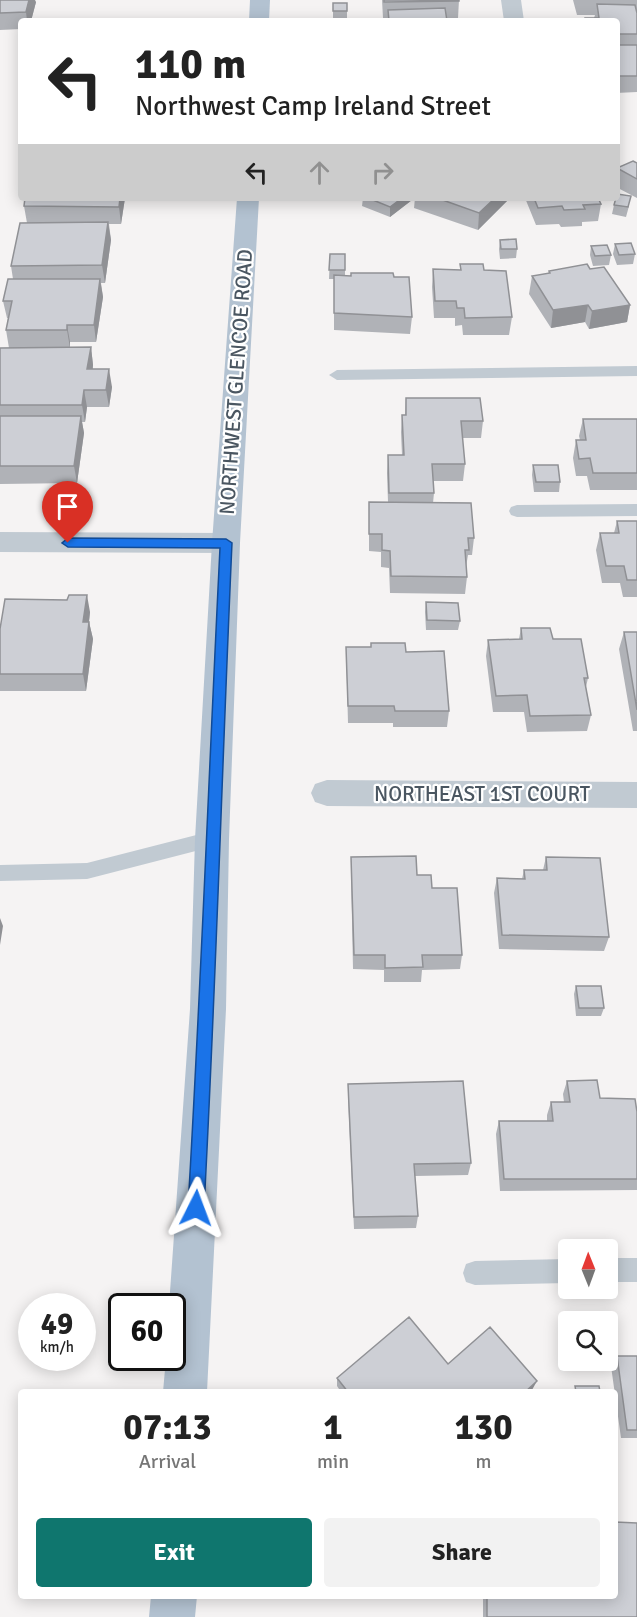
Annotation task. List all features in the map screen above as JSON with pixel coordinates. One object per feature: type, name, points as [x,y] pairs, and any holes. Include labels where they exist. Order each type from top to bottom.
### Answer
[{"type":"main road","points":[[259,18],[260,0]]},
{"type":"main road","name":"NORTHWEST GLENCOE ROAD","points":[[185,1389],[208,1009],[212,839],[226,543],[248,201]]},
{"type":"main road","points":[[172,1617],[174,1599]]},
{"type":"street","points":[[511,0],[514,18]]},
{"type":"street","points":[[0,542],[226,543]]},
{"type":"street","name":"NORTHEAST 1ST COURT","points":[[327,793],[637,795]]},
{"type":"lane","points":[[337,375],[637,371]]},
{"type":"lane","points":[[517,511],[637,510]]},
{"type":"lane","points":[[0,873],[87,871],[212,839]]},
{"type":"lane","points":[[618,1270],[637,1270]]},
{"type":"lane","points":[[475,1273],[558,1271]]},
{"type":"building","points":[[0,0],[29,0],[26,12],[0,13]]},
{"type":"building","points":[[384,0],[459,0],[459,1],[384,2]]},
{"type":"building","points":[[333,3],[347,3],[347,11],[333,11]]},
{"type":"building","points":[[597,4],[635,5],[637,34],[620,34],[620,18],[599,18]]},
{"type":"building","points":[[445,8],[447,18],[389,18],[388,10]]},
{"type":"building","points":[[620,45],[637,45],[637,76],[620,76]]},
{"type":"building","points":[[633,161],[637,163],[637,179],[620,170],[620,167]]},
{"type":"building","points":[[620,194],[631,196],[628,207],[614,205],[615,201],[620,201]]},
{"type":"building","points":[[25,201],[120,201],[119,207],[24,206]]},
{"type":"building","points":[[375,201],[398,201],[390,207]]},
{"type":"building","points":[[445,201],[492,201],[479,213]]},
{"type":"building","points":[[535,201],[600,201],[601,204],[583,205],[585,209],[564,210],[562,206],[538,208]]},
{"type":"building","points":[[108,222],[102,265],[11,266],[20,223]]},
{"type":"building","points":[[516,239],[517,249],[501,249],[500,240]]},
{"type":"building","points":[[631,243],[635,254],[619,255],[615,244]]},
{"type":"building","points":[[607,245],[611,255],[595,256],[591,246]]},
{"type":"building","points":[[330,254],[345,254],[345,270],[329,270]]},
{"type":"building","points":[[460,264],[483,264],[484,270],[506,271],[512,317],[465,318],[464,308],[457,308],[456,301],[435,301],[433,269],[461,270]]},
{"type":"building","points":[[587,264],[590,269],[604,267],[630,305],[592,311],[588,305],[553,310],[532,276]]},
{"type":"building","points":[[351,273],[393,273],[394,277],[409,277],[412,317],[334,313],[334,275],[351,276]]},
{"type":"building","points":[[8,279],[100,279],[94,325],[67,325],[67,330],[6,330],[12,301],[3,301]]},
{"type":"building","points":[[91,347],[87,369],[109,369],[106,390],[84,390],[82,405],[0,405],[0,348]]},
{"type":"building","points":[[406,398],[480,398],[483,421],[461,421],[465,464],[432,464],[434,493],[389,493],[388,455],[404,455],[402,415],[406,415]]},
{"type":"building","points":[[0,416],[81,416],[74,466],[0,466]]},
{"type":"building","points":[[583,419],[637,419],[637,473],[593,473],[590,458],[579,459],[576,440],[586,440]]},
{"type":"building","points":[[533,465],[558,465],[560,482],[536,482]]},
{"type":"building","points":[[369,502],[471,503],[474,538],[468,538],[469,550],[465,550],[467,577],[391,576],[390,551],[382,550],[382,534],[369,534]]},
{"type":"building","points":[[617,521],[637,521],[637,580],[627,580],[624,566],[606,566],[600,533],[619,533]]},
{"type":"building","points":[[69,595],[87,595],[83,622],[89,622],[83,674],[0,674],[0,629],[5,599],[67,600]]},
{"type":"building","points":[[426,602],[458,603],[460,621],[427,620]]},
{"type":"building","points":[[521,628],[550,628],[553,639],[581,639],[588,678],[584,678],[591,715],[530,716],[527,695],[496,696],[488,640],[522,639]]},
{"type":"building","points":[[624,632],[637,632],[637,710]]},
{"type":"building","points":[[371,643],[405,643],[406,652],[444,651],[449,711],[395,711],[394,706],[348,706],[346,647],[371,647]]},
{"type":"building","points":[[416,856],[417,875],[431,875],[432,888],[457,888],[462,955],[422,955],[423,967],[385,968],[385,955],[354,955],[351,857]]},
{"type":"building","points":[[546,857],[600,858],[609,937],[502,935],[497,878],[525,879],[524,870],[547,870]]},
{"type":"building","points":[[576,986],[601,986],[604,1008],[579,1008]]},
{"type":"building","points":[[597,1080],[600,1098],[635,1099],[637,1179],[504,1179],[499,1121],[553,1121],[551,1102],[570,1102],[567,1081]]},
{"type":"building","points":[[463,1081],[471,1163],[414,1164],[418,1216],[354,1217],[348,1084]]},
{"type":"building","points":[[409,1317],[448,1364],[490,1327],[537,1381],[528,1389],[346,1389],[337,1378]]},
{"type":"building","points":[[618,1356],[637,1356],[637,1430],[627,1430]]},
{"type":"building","points":[[575,1386],[599,1386],[600,1389],[576,1389]]},
{"type":"building","points":[[618,1522],[637,1523],[637,1617],[487,1617],[487,1599],[618,1599]]},
{"type":"route","points":[[68,543],[226,543],[212,839],[208,1009],[196,1208]]}]
